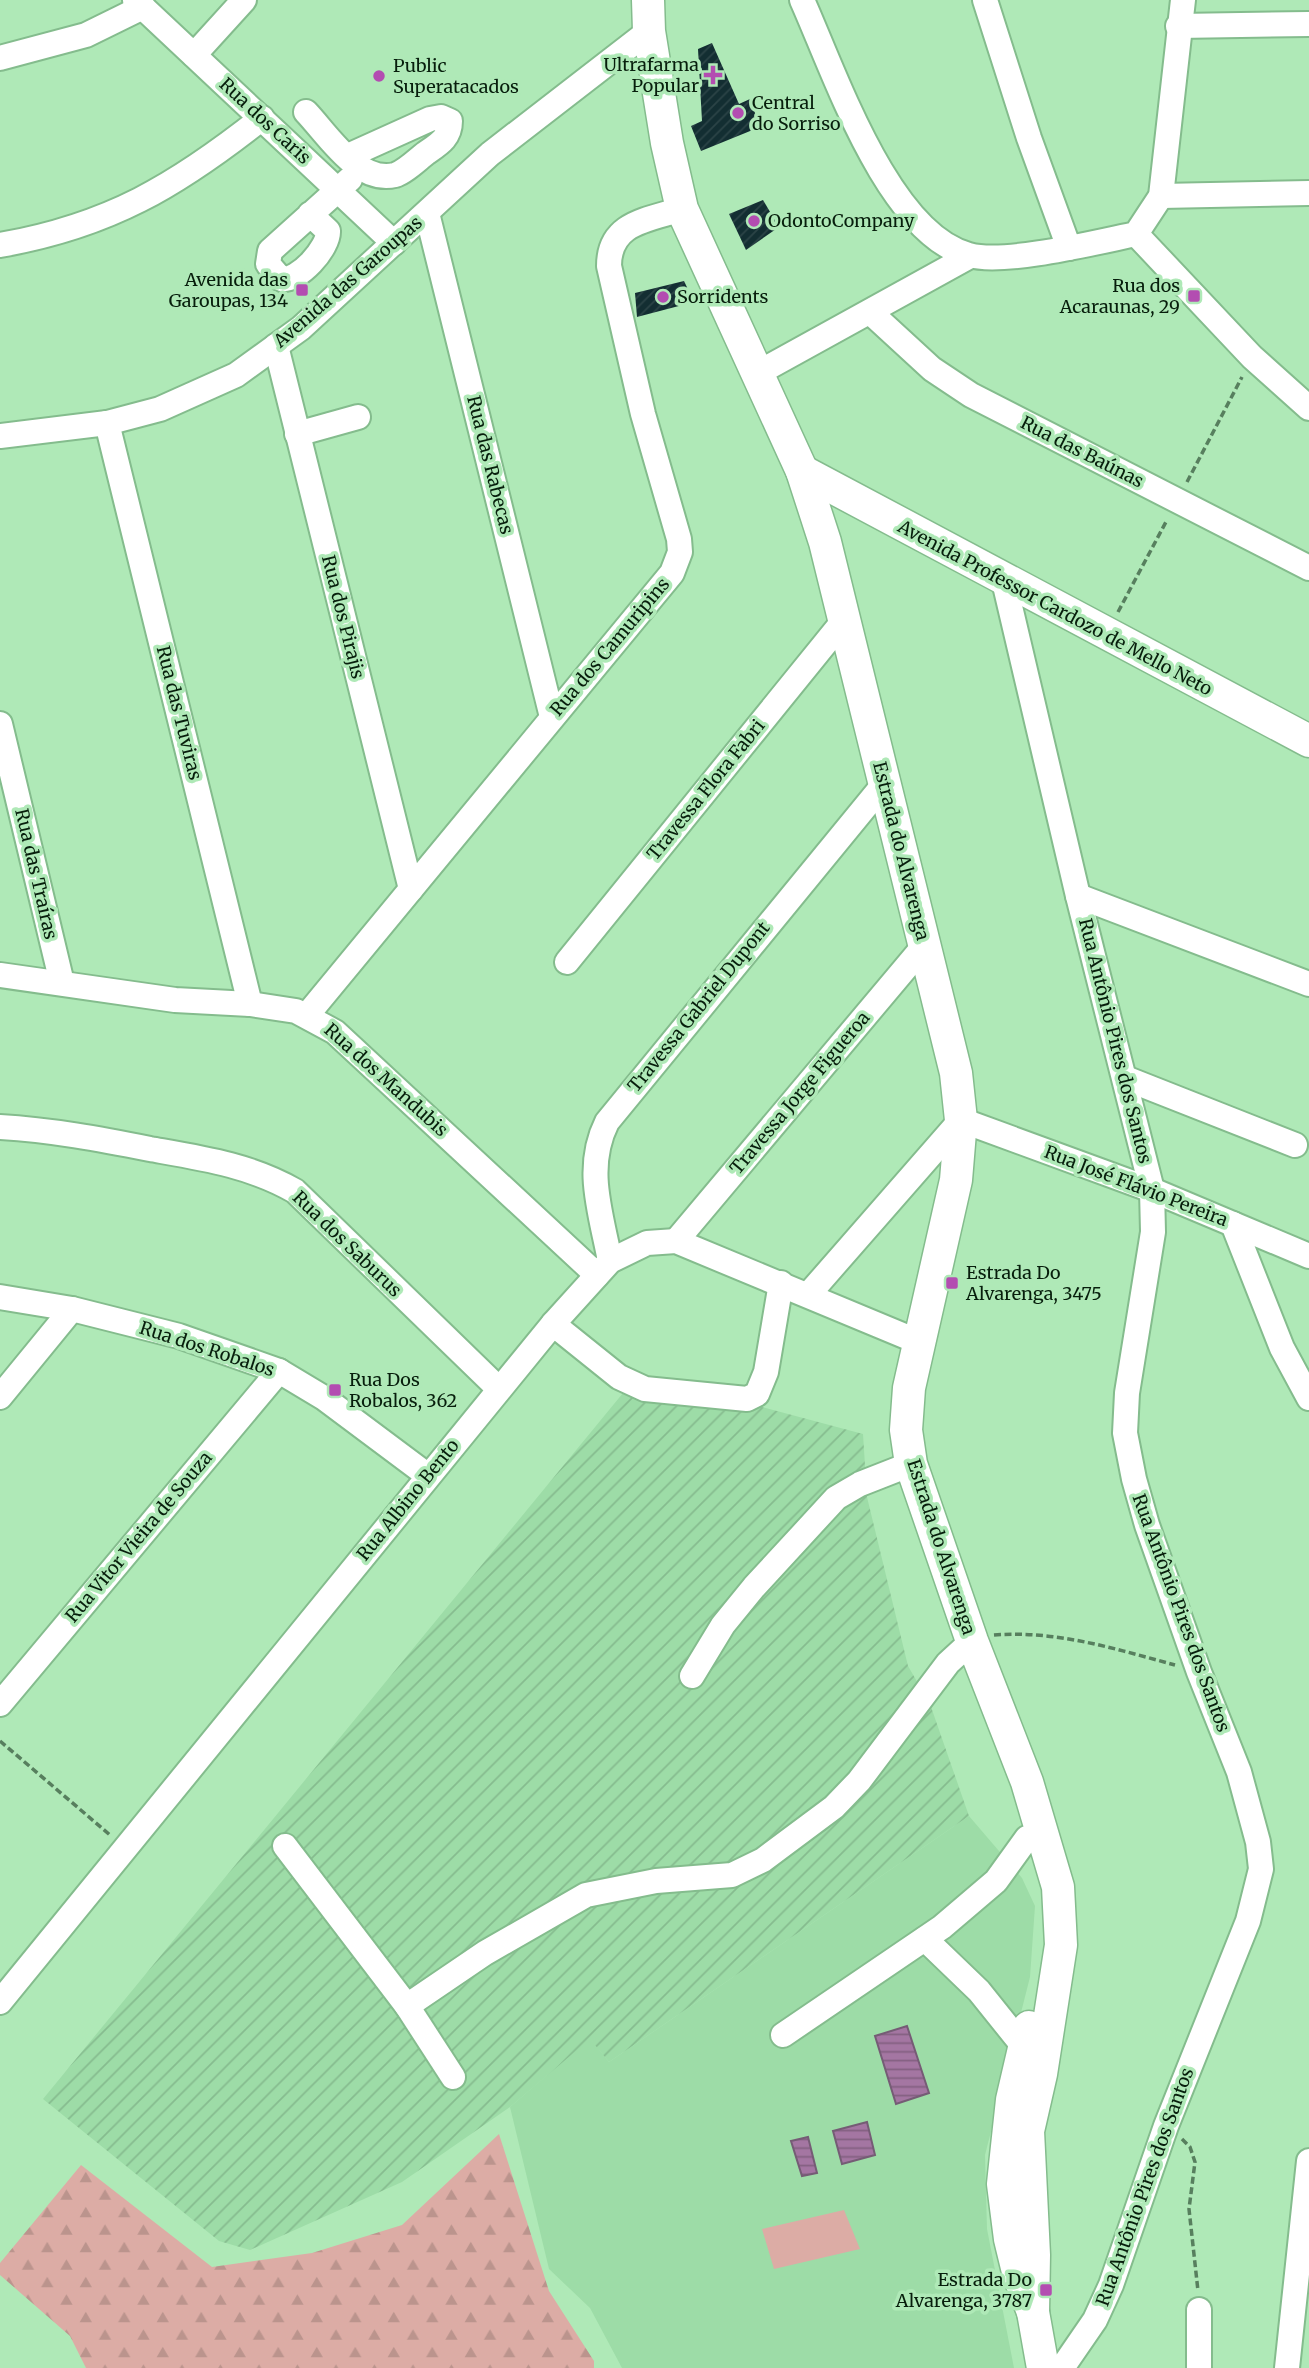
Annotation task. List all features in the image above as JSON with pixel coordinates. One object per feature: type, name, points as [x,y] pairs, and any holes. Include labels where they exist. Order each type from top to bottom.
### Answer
[{"type":"main road","name":"Estrada do Alvarenga","points":[[649,15],[667,143],[682,209],[802,471],[845,619],[956,1073],[961,1120],[949,1224],[909,1388],[906,1430],[911,1464],[972,1641],[1002,1715],[1046,1843],[1058,1887],[1061,1919],[1058,1969],[1028,2131],[1034,2255],[1033,2312]]},
{"type":"main road","name":"Avenida Professor Cardozo de Mello Neto","points":[[802,471],[1004,581],[1309,741]]},
{"type":"main road","name":"Estrada do Alvarenga","points":[[1002,1715],[1044,1931],[1038,1987],[1012,2100],[1003,2184],[1014,2258],[1033,2312],[1043,2368]]},
{"type":"street","points":[[194,55],[244,0]]},
{"type":"street","points":[[802,0],[860,129],[890,188],[909,214],[932,237],[970,256],[991,257],[1069,248],[1136,234],[1161,196],[1182,0]]},
{"type":"street","points":[[985,0],[1029,138],[1069,248]]},
{"type":"street","points":[[0,58],[86,35],[139,4]]},
{"type":"street","name":"Rua dos Caris","points":[[139,4],[394,243]]},
{"type":"street","name":"Avenida das Garoupas","points":[[0,436],[107,423],[160,409],[236,375],[301,328],[490,154],[649,15]]},
{"type":"street","points":[[1178,26],[1309,24]]},
{"type":"street","points":[[306,112],[354,163],[337,189],[310,214]]},
{"type":"street","points":[[0,245],[51,236],[135,204],[201,166],[262,118]]},
{"type":"street","points":[[1161,196],[1309,193]]},
{"type":"street","name":"Rua dos Camuripins","points":[[308,1014],[672,573],[680,552],[643,414],[609,266],[609,253],[618,234],[627,227],[682,209]]},
{"type":"street","name":"Rua das Rabecas","points":[[426,214],[552,717]]},
{"type":"street","points":[[1136,234],[1252,357],[1309,408]]},
{"type":"street","points":[[756,374],[970,256]]},
{"type":"street","name":"Rua das Baúnas","points":[[870,313],[932,369],[971,395],[1309,568]]},
{"type":"street","name":"Rua dos Pirajis","points":[[276,346],[411,889]]},
{"type":"street","points":[[297,433],[358,417]]},
{"type":"street","name":"Rua das Tuviras","points":[[107,423],[250,1004]]},
{"type":"street","name":"Rua Antônio Pires dos Santos","points":[[1004,581],[1078,896],[1153,1191],[1153,1232],[1127,1393],[1125,1433],[1133,1479],[1199,1672],[1240,1772],[1258,1842],[1261,1869],[1248,1921],[1166,2126],[1111,2285],[1095,2320],[1062,2368]]},
{"type":"street","name":"Travessa Flora Fabri","points":[[568,962],[845,619]]},
{"type":"street","name":"Rua das Traíras","points":[[0,724],[61,983]]},
{"type":"street","name":"Travessa Gabriel Dupont","points":[[603,1268],[594,1157],[607,1122],[884,784]]},
{"type":"street","points":[[1078,896],[1309,985]]},
{"type":"street","name":"Travessa Jorge Figueroa","points":[[676,1241],[924,946]]},
{"type":"street","name":"Rua dos Mandubis","points":[[0,975],[175,1000],[250,1004],[308,1014],[335,1032],[603,1268]]},
{"type":"street","points":[[1125,1078],[1295,1145]]},
{"type":"street","points":[[808,1295],[961,1120]]},
{"type":"street","name":"Rua José Flávio Pereira","points":[[961,1120],[1153,1191],[1309,1256]]},
{"type":"street","name":"Rua dos Saburus","points":[[0,1127],[112,1142],[223,1163],[269,1176],[295,1191],[499,1389]]},
{"type":"street","points":[[1233,1224],[1282,1348],[1309,1398]]},
{"type":"street","name":"Rua Albino Bento","points":[[0,2002],[427,1475],[603,1268],[647,1243],[676,1241],[919,1342]]},
{"type":"street","points":[[553,1324],[620,1377],[645,1389],[747,1399],[757,1394],[766,1372],[781,1283]]},
{"type":"street","name":"Rua dos Robalos","points":[[0,1297],[72,1309],[179,1336],[279,1371],[324,1398],[427,1475]]},
{"type":"street","points":[[0,1397],[72,1309]]},
{"type":"street","name":"Rua Vitor Vieira de Souza","points":[[0,1704],[279,1371]]},
{"type":"street","points":[[691,1676],[723,1625],[836,1499],[860,1484],[911,1464]]},
{"type":"street","points":[[407,2006],[485,1952],[586,1895],[629,1885],[732,1875],[763,1860],[834,1807],[859,1781],[948,1663],[972,1641]]},
{"type":"street","points":[[783,2035],[925,1939],[996,1881],[1027,1838]]},
{"type":"street","points":[[285,1846],[407,2006],[453,2077]]},
{"type":"street","points":[[925,1939],[979,1991],[1024,2047]]},
{"type":"street","points":[[1295,2358],[1309,2161]]},
{"type":"street","points":[[1199,2310],[1199,2368]]},
{"type":"path","points":[[1105,634],[1252,357]]},
{"type":"path","points":[[972,1641],[995,1634],[1040,1635],[1081,1641],[1199,1672]]},
{"type":"path","points":[[0,1741],[126,1848]]},
{"type":"path","points":[[1166,2126],[1190,2147],[1195,2162],[1189,2209],[1199,2310]]},
{"type":"shaded area","points":[[623,1393],[762,1407],[863,1434],[867,1497],[908,1666],[930,1704],[969,1816],[609,2062],[590,2039],[510,2107],[402,2182],[250,2250],[219,2241],[43,2099]]},
{"type":"shaded area","points":[[969,1816],[1022,1878],[1035,1906],[1030,1977],[985,2155],[987,2229],[1014,2368],[622,2368],[590,2308],[549,2269],[510,2107],[590,2038],[609,2062]]},
{"type":"shaded area","points":[[907,2026],[929,2093],[896,2104],[875,2036]]},
{"type":"shaded area","points":[[867,2122],[875,2155],[842,2164],[833,2131]]},
{"type":"shaded area","points":[[808,2137],[817,2173],[802,2176],[791,2141]]},
{"type":"green space","points":[[499,2134],[549,2291],[594,2361],[594,2368],[86,2368],[70,2336],[0,2275],[0,2263],[81,2165],[212,2267],[312,2253],[402,2225]]},
{"type":"green space","points":[[844,2210],[860,2249],[774,2269],[762,2229]]},
{"type":"building","points":[[712,43],[739,104],[750,99],[760,127],[701,151],[691,126],[702,121],[698,49]]},
{"type":"building","name":"OdontoCompany","points":[[763,200],[779,227],[746,250],[729,214]]},
{"type":"building","name":"Sorridents","points":[[684,281],[694,302],[637,317],[635,293]]},
{"type":"place","name":"Ultrafarma Popular","points":[[713,75]]},
{"type":"place","name":"Public Superatacados","points":[[379,76]]},
{"type":"place","name":"Central do Sorriso","points":[[738,113]]},
{"type":"place","name":"OdontoCompany","points":[[754,221]]},
{"type":"place","name":"Avenida das Garoupas, 134","points":[[302,290]]},
{"type":"place","name":"Rua dos Acaraunas, 29","points":[[1194,296]]},
{"type":"place","name":"Sorridents","points":[[663,297]]},
{"type":"place","name":"Estrada Do Alvarenga, 3475","points":[[952,1283]]},
{"type":"place","name":"Rua Dos Robalos, 362","points":[[335,1390]]},
{"type":"place","name":"Estrada Do Alvarenga, 3787","points":[[1046,2290]]}]
